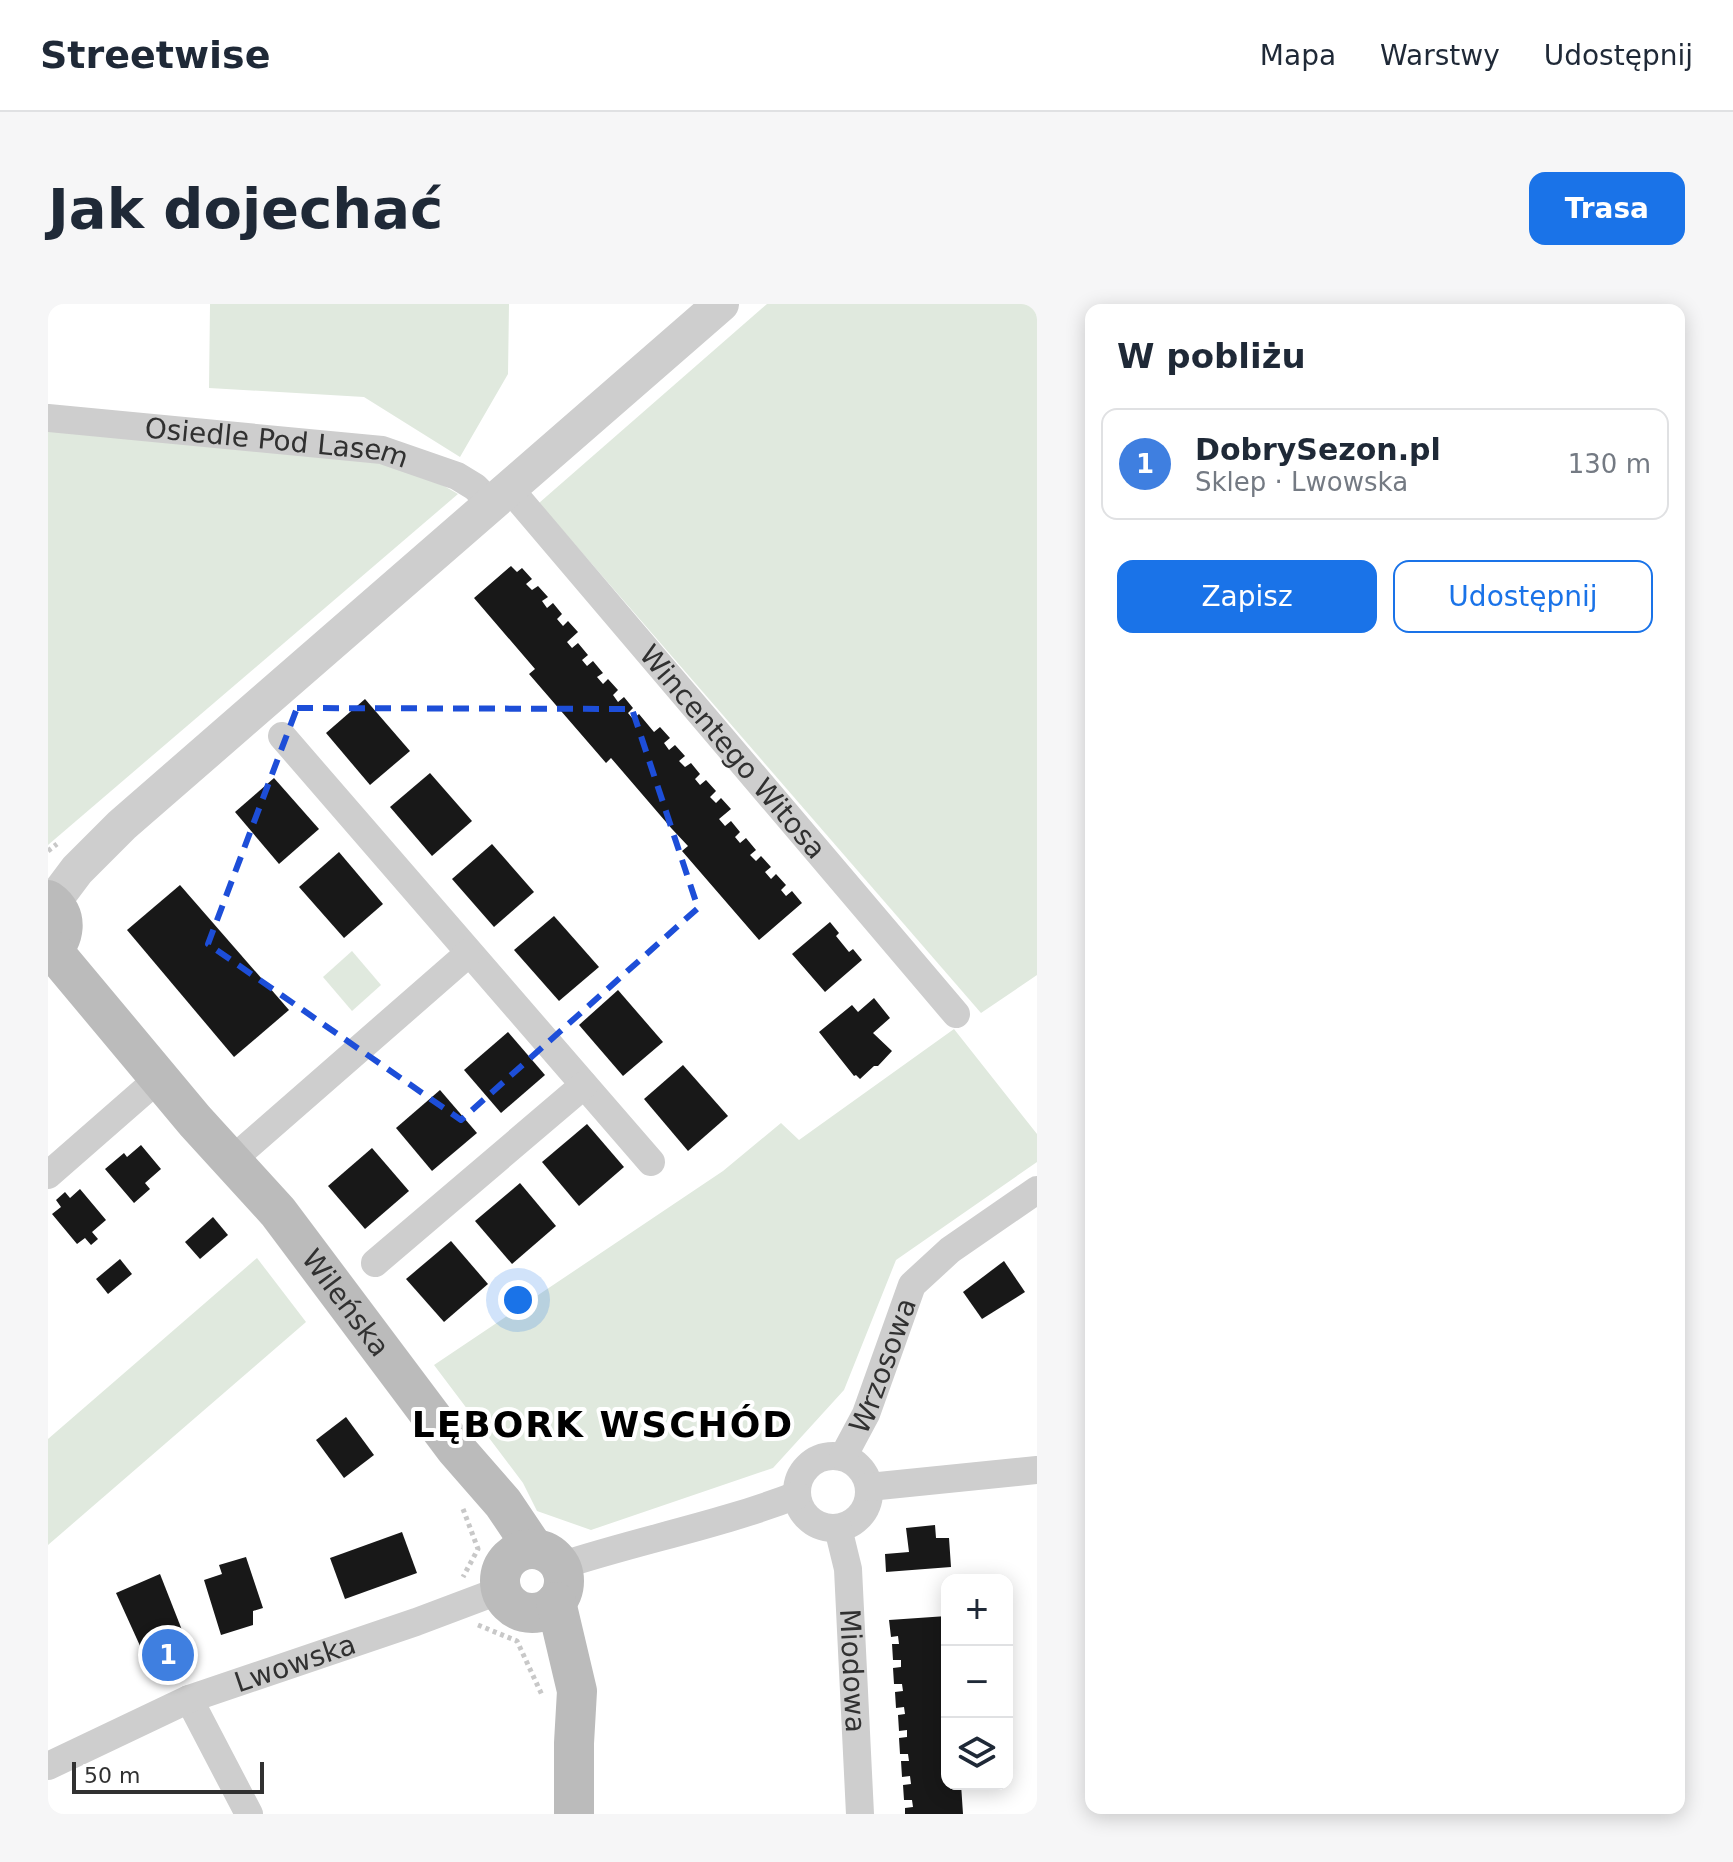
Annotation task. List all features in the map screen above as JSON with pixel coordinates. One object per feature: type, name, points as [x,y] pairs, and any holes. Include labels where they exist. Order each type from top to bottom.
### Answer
[{"type":"main road","points":[[50,901],[63,924],[62,936],[50,953]]},
{"type":"main road","name":"Wileńska","points":[[50,953],[278,1212],[455,1448],[482,1514],[577,1691],[574,1814]]},
{"type":"street","points":[[50,901],[122,825],[721,304]]},
{"type":"street","name":"Osiedle Pod Lasem","points":[[48,418],[382,450],[457,476],[475,487],[500,495]]},
{"type":"street","name":"Wincentego Witosa","points":[[500,495],[956,1014]]},
{"type":"street","points":[[282,736],[651,1162]]},
{"type":"street","points":[[232,1160],[469,953]]},
{"type":"street","points":[[48,1175],[159,1078]]},
{"type":"street","name":"Wileńska","points":[[375,1263],[584,1085]]},
{"type":"street","name":"Wrzosowa","points":[[843,1457],[866,1414],[912,1285],[950,1250],[1037,1190]]},
{"type":"street","points":[[843,1457],[861,1468],[869,1487],[869,1499],[858,1518],[838,1528],[826,1527],[806,1516],[797,1495],[803,1473],[810,1464],[821,1458],[843,1457]]},
{"type":"street","points":[[869,1487],[1037,1470]]},
{"type":"street","points":[[521,1584],[612,1548],[750,1513],[797,1495]]},
{"type":"street","name":"Miodowa","points":[[838,1528],[848,1569],[860,1814]]},
{"type":"street","name":"Lwowska","points":[[48,1766],[189,1699],[521,1584]]},
{"type":"street","points":[[189,1699],[249,1814]]},
{"type":"path","points":[[458,1497],[478,1549],[461,1582],[521,1584]]},
{"type":"path","points":[[521,1584],[476,1624],[517,1641],[548,1707]]},
{"type":"highlighted area","points":[[297,708],[632,709],[698,908],[461,1120],[208,944]]},
{"type":"shaded area","points":[[210,304],[509,304],[508,374],[460,457],[364,397],[209,388]]},
{"type":"shaded area","points":[[767,304],[1037,304],[1037,975],[981,1013],[539,503]]},
{"type":"shaded area","points":[[48,412],[382,450],[458,494],[48,845]]},
{"type":"shaded area","points":[[352,951],[381,985],[352,1011],[323,977]]},
{"type":"shaded area","points":[[954,1029],[1037,1134],[1037,1162],[896,1260],[844,1390],[773,1468],[591,1530],[537,1511],[523,1483],[434,1365],[723,1171],[781,1123],[799,1140]]},
{"type":"shaded area","points":[[257,1258],[306,1322],[48,1545],[48,1439]]},
{"type":"building","points":[[511,566],[517,572],[522,568],[532,579],[526,584],[532,590],[538,586],[548,597],[542,601],[547,608],[553,603],[562,614],[557,619],[563,626],[568,621],[578,632],[567,642],[572,648],[578,643],[588,655],[582,660],[587,666],[593,661],[603,673],[597,677],[603,684],[608,679],[618,690],[613,695],[618,702],[624,697],[633,708],[628,713],[633,719],[639,714],[654,732],[660,727],[670,738],[664,743],[669,750],[675,745],[685,756],[679,761],[685,767],[691,763],[700,774],[695,779],[700,785],[706,780],[716,791],[710,797],[716,803],[721,798],[731,809],[719,819],[725,826],[731,821],[740,832],[735,837],[740,843],[746,838],[756,850],[750,855],[756,861],[761,856],[771,867],[765,872],[771,879],[776,874],[786,885],[781,890],[786,896],[792,891],[802,903],[759,940],[682,851],[688,846],[611,758],[606,763],[529,674],[535,669],[474,598]]},
{"type":"building","points":[[365,699],[410,751],[370,785],[326,733]]},
{"type":"building","points":[[430,773],[472,821],[432,856],[390,807]]},
{"type":"building","points":[[274,778],[319,829],[279,864],[235,812]]},
{"type":"building","points":[[492,844],[534,892],[494,927],[452,879]]},
{"type":"building","points":[[339,852],[383,904],[344,938],[299,887]]},
{"type":"building","points":[[180,885],[289,1010],[234,1057],[127,930]]},
{"type":"building","points":[[554,916],[599,967],[559,1001],[514,950]]},
{"type":"building","points":[[830,922],[839,933],[836,936],[849,952],[853,949],[862,960],[825,992],[792,954]]},
{"type":"building","points":[[618,990],[663,1042],[623,1076],[579,1025]]},
{"type":"building","points":[[874,998],[890,1018],[873,1033],[892,1051],[860,1079],[854,1076],[819,1032],[852,1005],[858,1012]]},
{"type":"building","points":[[508,1032],[545,1075],[501,1113],[464,1070]]},
{"type":"building","points":[[683,1065],[728,1116],[688,1151],[644,1099]]},
{"type":"building","points":[[440,1090],[477,1133],[432,1171],[396,1128]]},
{"type":"building","points":[[587,1124],[624,1167],[579,1206],[542,1162]]},
{"type":"building","points":[[141,1145],[161,1169],[145,1183],[150,1189],[134,1203],[105,1169],[124,1153],[127,1157]]},
{"type":"building","points":[[372,1148],[409,1191],[365,1229],[328,1186]]},
{"type":"building","points":[[520,1183],[556,1226],[512,1264],[475,1221]]},
{"type":"building","points":[[80,1189],[106,1220],[92,1232],[98,1239],[91,1245],[85,1238],[77,1244],[52,1214],[61,1207],[56,1200],[65,1192],[70,1198]]},
{"type":"building","points":[[213,1217],[228,1235],[200,1259],[185,1242]]},
{"type":"building","points":[[451,1241],[488,1284],[444,1322],[406,1279]]},
{"type":"building","points":[[120,1259],[132,1274],[108,1294],[96,1279]]},
{"type":"building","points":[[1004,1261],[1025,1292],[982,1319],[963,1292]]},
{"type":"building","points":[[346,1417],[374,1455],[344,1478],[316,1440]]},
{"type":"building","points":[[935,1525],[936,1538],[949,1538],[951,1567],[886,1572],[885,1554],[909,1552],[906,1528]]},
{"type":"building","points":[[402,1532],[417,1573],[345,1599],[330,1558]]},
{"type":"building","points":[[246,1557],[263,1608],[253,1611],[253,1625],[221,1635],[204,1580],[222,1574],[219,1565]]},
{"type":"building","points":[[160,1574],[191,1653],[151,1670],[116,1593]]},
{"type":"building","points":[[941,1616],[941,1790],[961,1790],[963,1814],[905,1814],[905,1808],[913,1807],[912,1800],[904,1800],[903,1785],[911,1784],[910,1776],[902,1777],[901,1761],[909,1761],[908,1754],[900,1754],[899,1738],[907,1737],[907,1730],[899,1731],[898,1715],[905,1714],[904,1707],[896,1708],[895,1692],[903,1691],[902,1684],[894,1684],[893,1668],[901,1667],[901,1660],[893,1660],[892,1644],[899,1644],[898,1636],[891,1637],[889,1620]]},
{"type":"place","name":"DobrySezon.pl","points":[[168,1655]]},
{"type":"district","name":"LĘBORK WSCHÓD","points":[[603,1424]]}]
